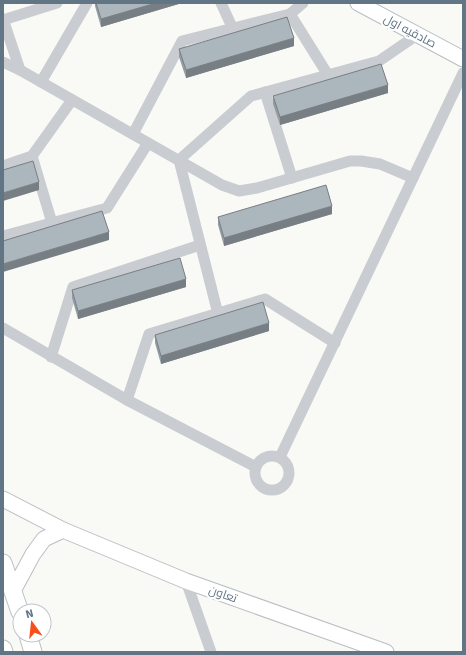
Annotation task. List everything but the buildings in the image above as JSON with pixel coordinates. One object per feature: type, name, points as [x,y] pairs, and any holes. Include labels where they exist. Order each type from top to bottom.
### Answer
[{"type":"main road","points":[[3,563],[17,603]]},
{"type":"street","points":[[20,70],[3,19],[57,3]]},
{"type":"street","points":[[42,82],[87,3]]},
{"type":"street","points":[[221,3],[233,29]]},
{"type":"street","points":[[133,134],[182,41],[290,14],[303,3]]},
{"type":"street","name":"صادقیه اول","points":[[358,3],[463,59]]},
{"type":"street","points":[[290,14],[328,75]]},
{"type":"street","points":[[179,160],[251,96],[379,61],[417,35]]},
{"type":"street","points":[[4,66],[20,70],[222,185],[240,191],[257,188],[350,161],[380,164],[413,178]]},
{"type":"street","points":[[280,457],[463,73]]},
{"type":"street","points":[[265,92],[292,178]]},
{"type":"street","points":[[3,166],[32,156],[72,100]]},
{"type":"street","points":[[3,236],[107,208],[148,143]]},
{"type":"street","points":[[32,156],[52,223]]},
{"type":"street","points":[[179,160],[218,314]]},
{"type":"street","points":[[51,357],[73,287],[200,245]]},
{"type":"street","points":[[127,400],[149,334],[265,299],[335,342]]},
{"type":"street","points":[[3,328],[127,400],[256,467]]},
{"type":"street","points":[[268,456],[280,457],[287,463],[289,478],[279,489],[265,489],[258,484],[254,475],[256,467],[261,459],[268,456]]},
{"type":"street","name":"تعاون","points":[[3,499],[63,530],[186,581],[386,652]]},
{"type":"street","points":[[13,591],[33,554],[44,539],[63,530]]},
{"type":"street","points":[[186,581],[211,652]]}]
